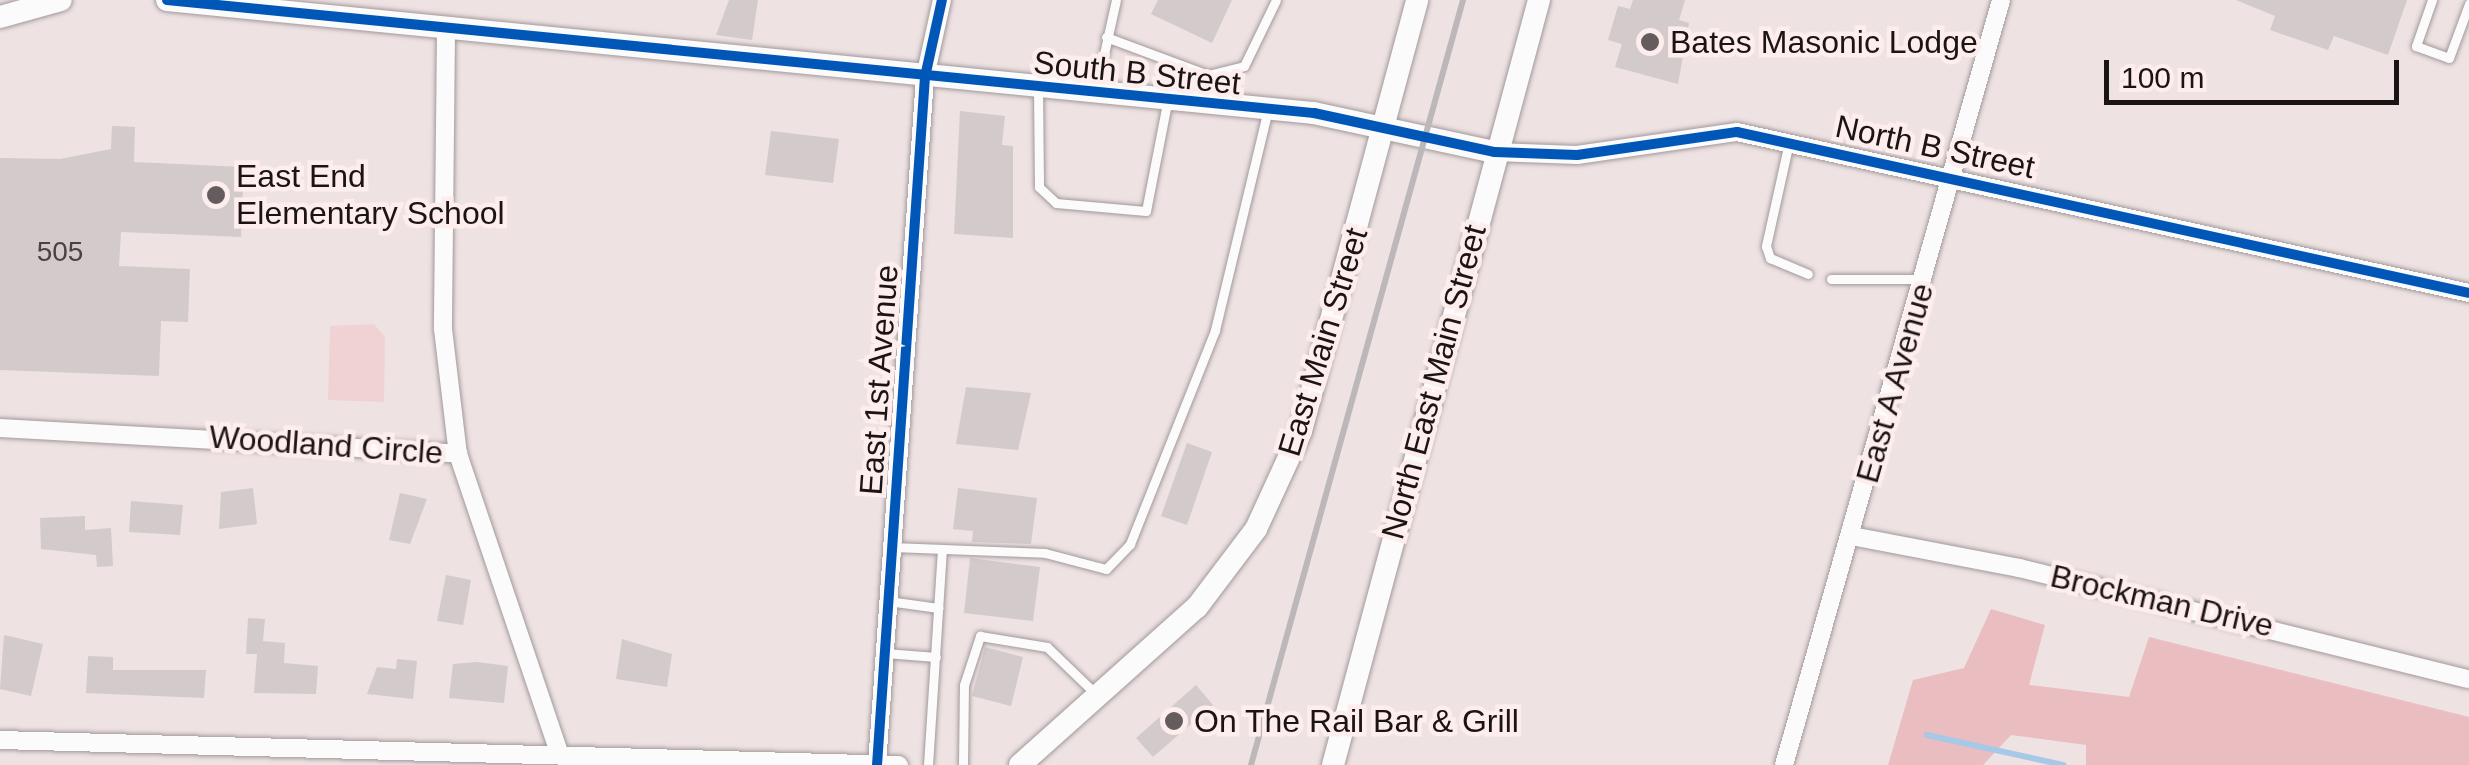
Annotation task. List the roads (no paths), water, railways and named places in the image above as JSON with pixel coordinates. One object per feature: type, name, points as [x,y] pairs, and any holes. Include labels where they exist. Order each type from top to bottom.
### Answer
[{"type":"street","points":[[0,17],[61,0]]},
{"type":"street","name":"South B Street","points":[[166,0],[264,5],[446,32],[1268,110],[1386,127]]},
{"type":"street","name":"East 1st Avenue","points":[[878,763],[926,77],[942,0]]},
{"type":"street","name":"East Main Street","points":[[1020,765],[1197,607],[1281,480],[1386,127],[1417,0]]},
{"type":"street","name":"North East Main Street","points":[[1334,765],[1495,152],[1539,0]]},
{"type":"street","name":"East A Avenue","points":[[1784,765],[1954,175],[2000,0]]},
{"type":"street","points":[[446,32],[443,329],[458,454]]},
{"type":"street","name":"North B Street","points":[[1386,127],[1495,152],[1606,152],[1692,133],[1789,142],[1954,175],[2469,293]]},
{"type":"street","name":"Woodland Circle","points":[[0,428],[458,454],[560,754]]},
{"type":"street","name":"Brockman Drive","points":[[1852,536],[2151,598],[2469,680]]},
{"type":"street","points":[[0,740],[899,765]]},
{"type":"lane","points":[[1095,95],[1116,0]]},
{"type":"lane","points":[[1106,37],[1208,74],[1244,66],[1276,0]]},
{"type":"lane","points":[[2432,0],[2416,46],[2449,58],[2469,4]]},
{"type":"lane","points":[[1038,88],[1038,187],[1056,203],[1146,211],[1168,103]]},
{"type":"lane","points":[[892,546],[1045,553],[1106,569],[1130,544],[1215,330],[1268,110]]},
{"type":"lane","points":[[1789,142],[1766,246],[1770,258],[1808,274]]},
{"type":"lane","points":[[1831,279],[1924,279]]},
{"type":"lane","points":[[928,765],[942,548]]},
{"type":"lane","points":[[888,601],[939,608]]},
{"type":"lane","points":[[962,765],[964,686],[975,639],[1047,646],[1098,696]]},
{"type":"lane","points":[[885,653],[936,657]]},
{"type":"waterway","points":[[1927,735],[2064,765]]},
{"type":"railway","points":[[1251,765],[1463,0]]},
{"type":"place","name":"Bates Masonic Lodge","points":[[1650,42]]},
{"type":"place","name":"East End Elementary School","points":[[216,195]]},
{"type":"place","name":"On The Rail Bar & Grill","points":[[1174,721]]}]
